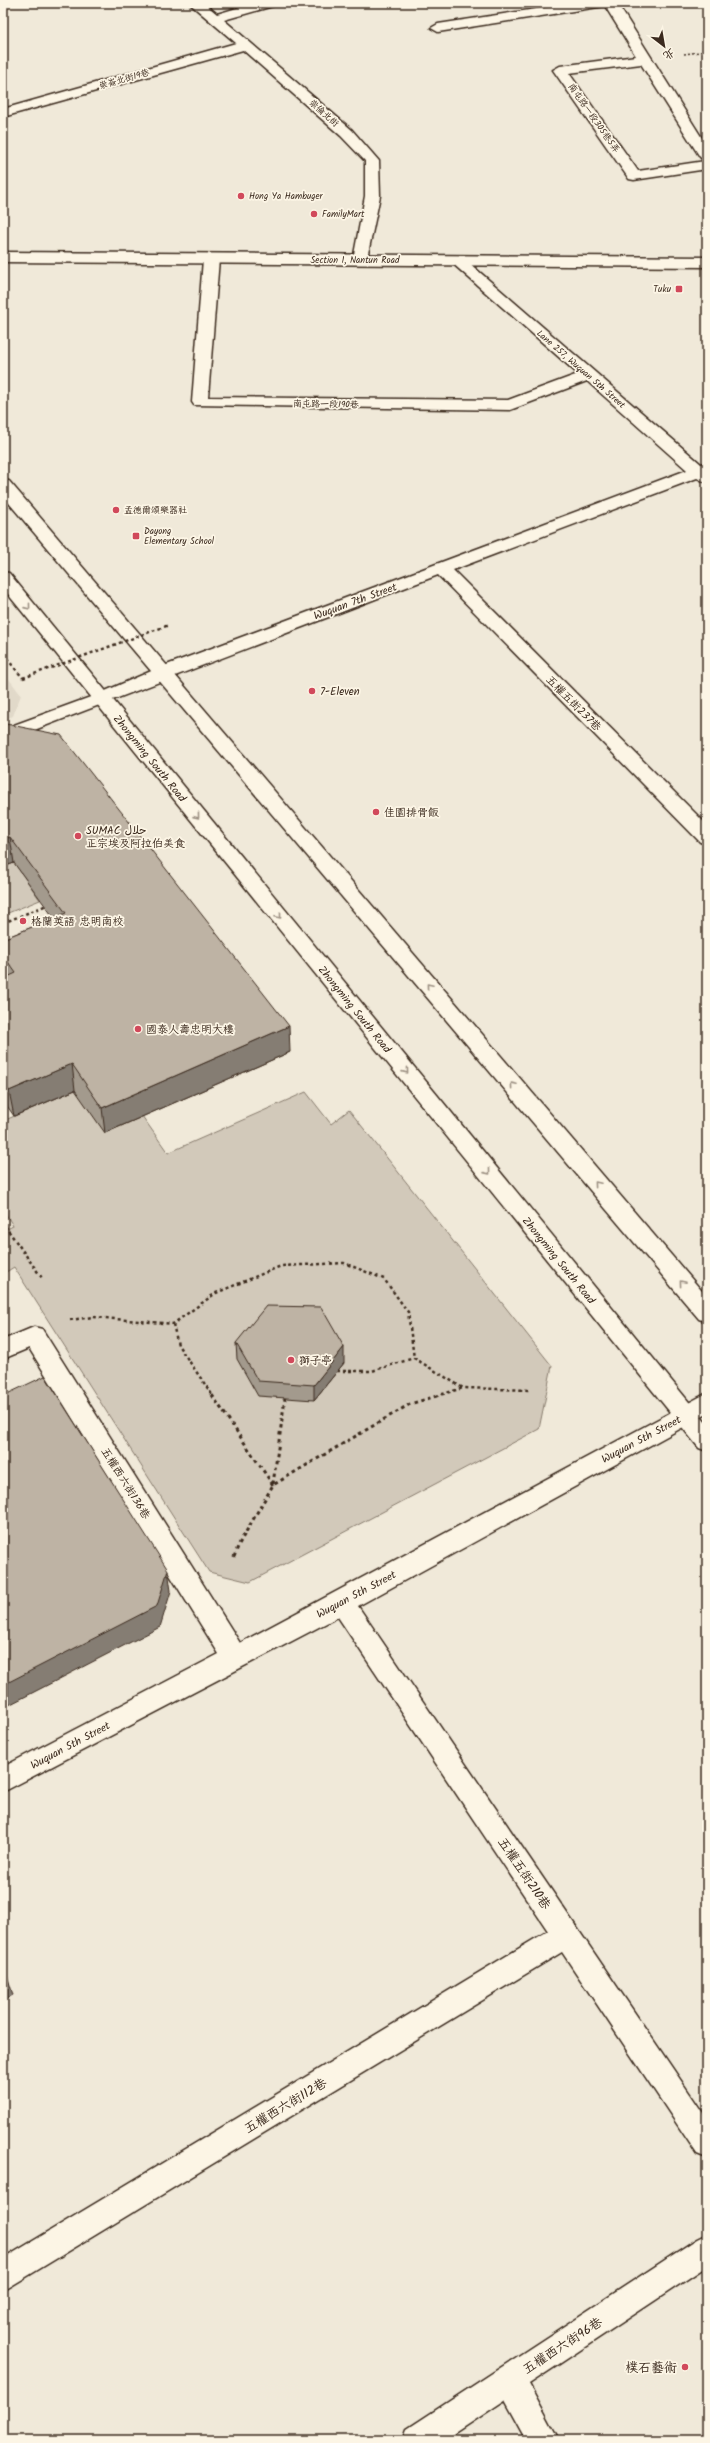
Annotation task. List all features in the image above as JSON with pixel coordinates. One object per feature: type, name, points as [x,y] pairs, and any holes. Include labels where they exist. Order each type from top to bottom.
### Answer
[{"type":"main road","name":"崇倫北街","points":[[196,3],[341,129],[372,159],[374,176],[362,260]]},
{"type":"main road","points":[[214,18],[268,3]]},
{"type":"main road","points":[[438,28],[603,3]]},
{"type":"main road","points":[[610,3],[707,157]]},
{"type":"main road","name":"崇崙北街19巷","points":[[3,113],[245,45]]},
{"type":"main road","name":"南屯路一段305巷5弄","points":[[645,58],[560,70],[634,176],[707,165]]},
{"type":"main road","name":"Section 1, Nantun Road","points":[[3,257],[362,260],[456,259],[707,262]]},
{"type":"main road","name":"南屯路一段190巷","points":[[211,259],[200,402],[510,405],[589,375]]},
{"type":"main road","name":"Lane 257, Wuquan 5th Street","points":[[456,259],[589,375],[704,472]]},
{"type":"main road","name":"Wuquan 7th Street","points":[[3,736],[102,699],[162,672],[704,472]]},
{"type":"main road","points":[[3,485],[707,1313]]},
{"type":"main road","name":"五權五街237巷","points":[[441,568],[707,837]]},
{"type":"main road","name":"Zhongming South Road","points":[[3,577],[707,1441]]},
{"type":"main road","name":"五權西六街136巷","points":[[3,1350],[34,1336],[236,1658]]},
{"type":"main road","name":"Wuquan 5th Street","points":[[3,1780],[342,1602],[707,1403]]},
{"type":"main road","name":"五權五街210巷","points":[[342,1602],[707,2144]]},
{"type":"main road","name":"五權西六街112巷","points":[[3,2276],[566,1935]]},
{"type":"main road","name":"五權西六街96巷","points":[[418,2440],[707,2250]]},
{"type":"main road","points":[[510,2379],[544,2440]]},
{"type":"path","points":[[3,654],[23,678],[169,625]]},
{"type":"path","points":[[3,923],[53,903]]},
{"type":"path","points":[[5,1226],[42,1278]]},
{"type":"path","points":[[69,1321],[93,1317],[173,1324],[216,1292],[281,1266],[344,1263],[384,1278],[408,1312],[414,1358]]},
{"type":"path","points":[[173,1324],[178,1345],[273,1485]]},
{"type":"path","points":[[337,1371],[372,1371],[414,1358],[463,1388]]},
{"type":"path","points":[[273,1485],[410,1404],[463,1388],[531,1390]]},
{"type":"path","points":[[234,1557],[239,1544],[273,1485],[285,1398]]},
{"type":"shaded area","points":[[3,671],[21,695],[13,716],[3,720]]},
{"type":"shaded area","points":[[3,847],[40,900],[3,915]]},
{"type":"shaded area","points":[[75,1090],[142,1116],[168,1153],[306,1092],[331,1124],[349,1110],[552,1366],[539,1429],[250,1582],[209,1572],[14,1267],[3,1274],[3,1238],[5,1237],[3,1231],[13,1226],[3,1209],[3,1121]]},
{"type":"building","points":[[6,724],[61,735],[289,1026],[102,1108],[72,1064],[9,1091],[3,1082],[3,979],[16,973],[3,955],[3,939],[66,913],[10,837],[3,839],[3,725]]},
{"type":"building","name":"獅子亭","points":[[266,1306],[321,1307],[344,1347],[314,1385],[258,1381],[236,1343]]},
{"type":"building","points":[[45,1376],[168,1570],[157,1606],[3,1685],[3,1386],[7,1394]]},
{"type":"building","points":[[3,1968],[7,1975],[3,1977]]},
{"type":"place","name":"Hong Ya Hambuger","points":[[241,196]]},
{"type":"place","name":"FamilyMart","points":[[314,214]]},
{"type":"place","name":"Tuku","points":[[679,289]]},
{"type":"place","name":"孟德爾頌樂器社","points":[[116,510]]},
{"type":"place","name":"Dayong Elementary School","points":[[136,536]]},
{"type":"place","name":"7-Eleven","points":[[312,691]]},
{"type":"place","name":"佳園排骨飯","points":[[376,812]]},
{"type":"place","name":"SUMAC حلال 正宗埃及阿拉伯美食","points":[[78,836]]},
{"type":"place","name":"格蘭英語 忠明南校","points":[[23,921]]},
{"type":"place","name":"國泰人壽忠明大樓","points":[[138,1029]]},
{"type":"place","name":"獅子亭","points":[[291,1360]]},
{"type":"place","name":"樸石藝術","points":[[685,2367]]}]
